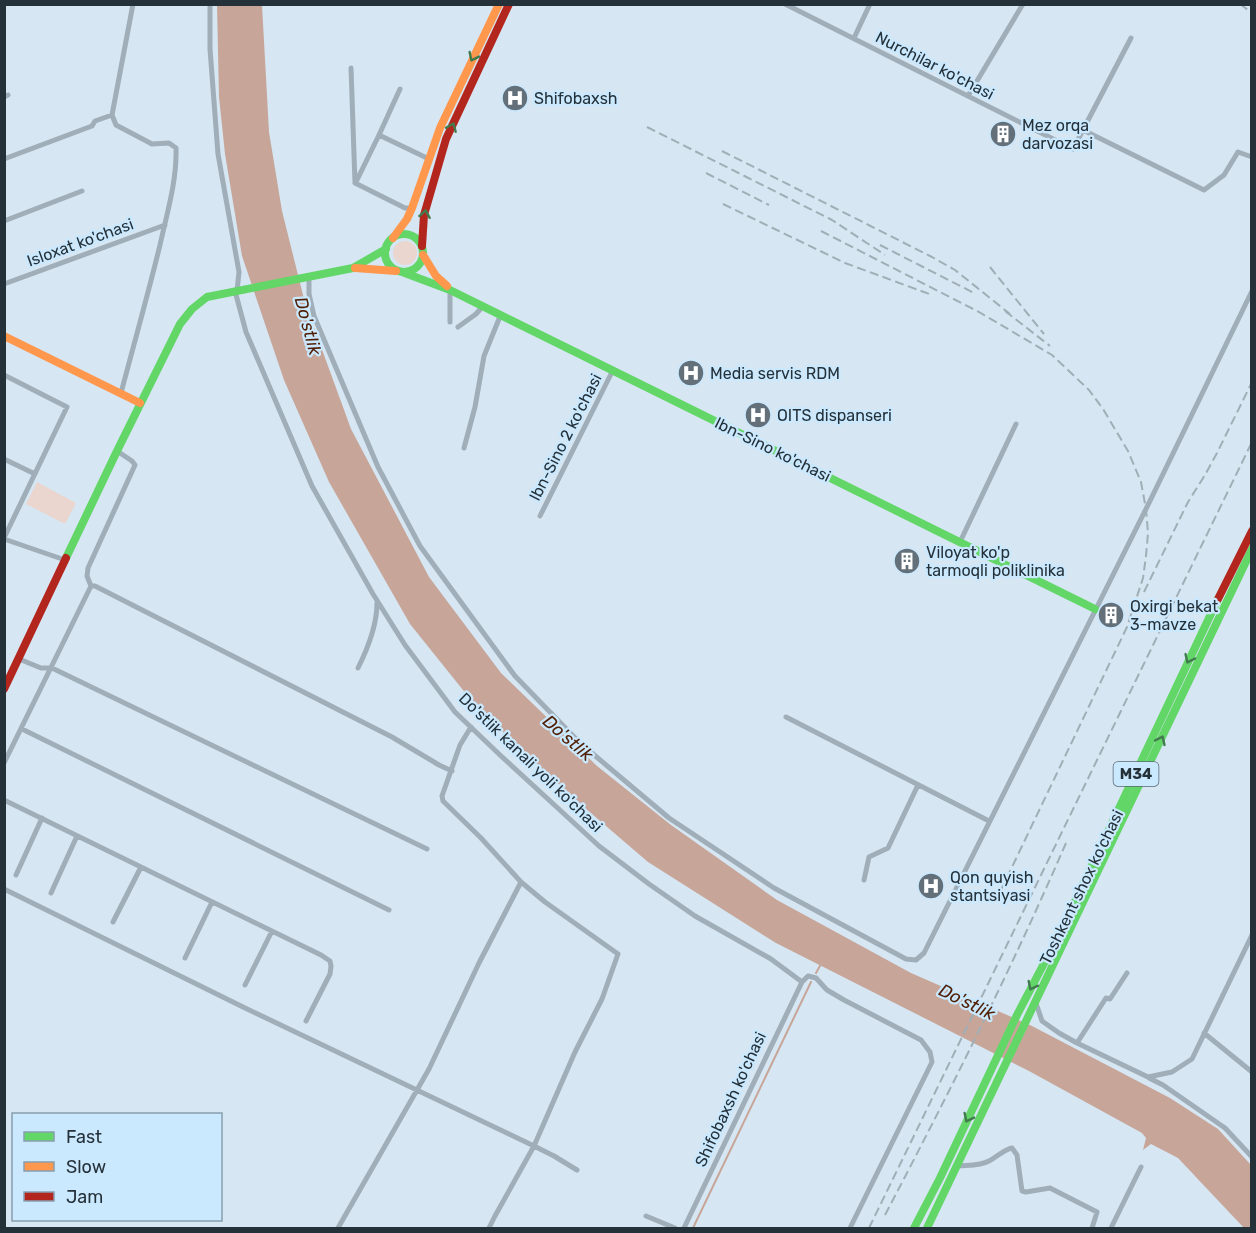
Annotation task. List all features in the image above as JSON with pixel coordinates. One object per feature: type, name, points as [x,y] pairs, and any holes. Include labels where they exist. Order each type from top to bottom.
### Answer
[{"type":"main road","points":[[423,255],[414,269],[400,271],[388,262],[386,249],[412,208],[440,128],[499,4]]},
{"type":"main road","points":[[450,290],[436,276],[423,255],[427,205],[446,139],[509,4]]},
{"type":"main road","points":[[393,238],[406,234],[418,240],[422,246]]},
{"type":"main road","points":[[4,689],[140,404],[180,324],[189,312],[207,297],[353,268],[386,249]]},
{"type":"main road","name":"Ibn-Sino ko'chasi","points":[[353,268],[400,271],[450,290],[1095,609]]},
{"type":"main road","points":[[4,336],[140,404]]},
{"type":"main road","name":"Toshkent shox ko'chasi","points":[[958,1166],[1238,568],[1251,531]]},
{"type":"main road","name":"Toshkent shox ko'chasi","points":[[914,1228],[1017,1015],[1061,931],[1198,640],[1251,549]]},
{"type":"main road","points":[[927,1228],[958,1166]]},
{"type":"street","points":[[121,393],[165,225],[176,161],[176,148],[169,143],[152,144],[116,125],[112,115],[133,4]]},
{"type":"street","name":"Do'stlik kanali yoli ko'chasi","points":[[210,4],[210,49],[218,153],[239,272],[239,290],[246,332],[312,486],[377,601],[405,645],[456,712],[599,846],[695,916],[771,959],[802,982]]},
{"type":"street","name":"Nurchilar ko'chasi","points":[[785,4],[1073,149],[1083,130]]},
{"type":"street","points":[[854,38],[870,4]]},
{"type":"street","points":[[968,96],[1023,4]]},
{"type":"street","points":[[1131,38],[1083,130],[1204,190],[1224,175],[1238,152],[1251,157]]},
{"type":"street","points":[[351,69],[355,183]]},
{"type":"street","points":[[355,183],[400,89]]},
{"type":"street","points":[[4,159],[92,126],[95,121],[112,115]]},
{"type":"street","points":[[379,135],[429,159]]},
{"type":"street","points":[[355,183],[405,208],[412,208]]},
{"type":"street","points":[[4,221],[82,191]]},
{"type":"street","name":"Isloxat ko'chasi","points":[[4,284],[165,225]]},
{"type":"street","points":[[308,278],[314,316],[378,467],[420,546],[515,676],[580,743],[669,818],[774,888],[906,959],[916,960],[924,953],[1146,509],[1251,291]]},
{"type":"street","points":[[450,290],[450,322]]},
{"type":"street","points":[[458,327],[483,306]]},
{"type":"street","points":[[464,448],[475,407],[484,356],[501,314]]},
{"type":"street","name":"Ibn-Sino 2 ko'chasi","points":[[540,516],[614,370]]},
{"type":"street","points":[[4,375],[67,407],[4,539],[66,560]]},
{"type":"street","points":[[960,542],[1016,424]]},
{"type":"street","points":[[4,763],[91,586],[87,576],[88,568],[135,465],[117,451]]},
{"type":"street","points":[[4,459],[35,474]]},
{"type":"street","points":[[91,586],[392,737],[452,771]]},
{"type":"street","points":[[358,668],[367,651],[377,615],[377,601]]},
{"type":"street","points":[[19,659],[41,668],[52,668],[427,849]]},
{"type":"street","points":[[786,717],[989,821]]},
{"type":"street","points":[[471,727],[460,745],[442,796],[443,801],[521,882],[618,954],[602,999],[575,1052],[534,1146],[489,1228]]},
{"type":"street","points":[[22,729],[390,910]]},
{"type":"street","points":[[864,880],[869,857],[888,848],[918,785]]},
{"type":"street","points":[[4,800],[330,961],[330,974],[306,1022]]},
{"type":"street","points":[[15,875],[42,818]]},
{"type":"street","points":[[51,893],[77,836]]},
{"type":"street","points":[[113,922],[141,867]]},
{"type":"street","points":[[338,1228],[433,1060],[521,882]]},
{"type":"street","points":[[4,889],[534,1146],[577,1170]]},
{"type":"street","points":[[184,958],[212,902]]},
{"type":"street","points":[[245,985],[272,931]]},
{"type":"street","points":[[1148,1077],[1172,1072],[1192,1059],[1251,935]]},
{"type":"street","points":[[1077,1043],[1106,998],[1110,999],[1127,973]]},
{"type":"street","points":[[802,982],[808,976],[816,978],[826,990],[921,1040],[930,1052],[932,1062],[850,1228]]},
{"type":"street","name":"Shifobaxsh ko'chasi","points":[[684,1228],[802,982]]},
{"type":"street","points":[[1036,1002],[1042,1021],[1077,1043],[1172,1091],[1225,1128],[1251,1157]]},
{"type":"street","points":[[1204,1032],[1251,1072]]},
{"type":"street","points":[[958,1166],[987,1162],[1012,1148],[1017,1155],[1022,1191],[1050,1188],[1097,1212],[1092,1228]]},
{"type":"street","points":[[1111,1228],[1141,1167]]},
{"type":"street","points":[[646,1216],[675,1228]]},
{"type":"shaded area","points":[[405,241],[414,244],[417,253],[414,262],[405,265],[396,262],[393,253],[396,244]]},
{"type":"shaded area","points":[[37,482],[76,503],[65,524],[26,504]]},
{"type":"water","name":"Do'stlik","points":[[217,5],[262,5],[269,132],[282,211],[305,303],[351,429],[429,577],[501,673],[597,766],[671,825],[777,900],[911,973],[1030,1025],[1170,1098],[1218,1129],[1251,1165],[1251,1228],[1244,1228],[1178,1158],[1151,1144],[1143,1150],[1146,1138],[1142,1133],[1029,1071],[776,943],[648,862],[578,802],[479,710],[410,624],[329,482],[284,380],[242,256],[225,154],[219,97]]},
{"type":"waterway","points":[[816,973],[821,964]]},
{"type":"waterway","points":[[693,1228],[811,982]]},
{"type":"railway","points":[[1240,4],[1252,13]]},
{"type":"railway","points":[[647,127],[832,220],[885,255]]},
{"type":"railway","points":[[722,151],[955,270],[1010,314]]},
{"type":"railway","points":[[706,173],[769,205]]},
{"type":"railway","points":[[723,204],[845,263],[932,295]]},
{"type":"railway","points":[[821,231],[979,312],[1052,355],[1089,390],[1103,409],[1128,451],[1141,482],[1148,533],[1146,556],[1143,578],[1127,627],[1000,892]]},
{"type":"railway","points":[[880,245],[974,293]]},
{"type":"railway","points":[[990,267],[1044,334]]},
{"type":"railway","points":[[1005,311],[1050,346]]},
{"type":"railway","points":[[1144,592],[1188,502],[1217,453],[1252,382]]},
{"type":"railway","points":[[869,1228],[1252,442]]},
{"type":"railway","points":[[885,1215],[979,1031],[1066,843]]},
{"type":"traffic: fast","points":[[404,234],[417,240],[423,253],[417,266],[404,272],[391,266],[385,253],[391,240],[404,234]]},
{"type":"traffic: fast","points":[[66,558],[180,324],[192,309],[207,297],[353,268],[386,249]]},
{"type":"traffic: fast","points":[[402,272],[450,290],[1095,609]]},
{"type":"traffic: fast","points":[[927,1228],[1252,549]]},
{"type":"traffic: fast","points":[[914,1228],[1017,1015],[1061,931],[1218,599]]},
{"type":"traffic: slow","points":[[393,238],[412,208],[440,128],[499,4]]},
{"type":"traffic: slow","points":[[423,255],[436,276],[447,286]]},
{"type":"traffic: slow","points":[[355,268],[396,271]]},
{"type":"traffic: slow","points":[[4,336],[140,403]]},
{"type":"traffic: jam","points":[[422,246],[424,215],[446,139],[509,4]]},
{"type":"traffic: jam","points":[[1218,599],[1252,531]]},
{"type":"traffic: jam","points":[[4,689],[66,558]]},
{"type":"place","name":"Shifobaxsh","points":[[515,98]]},
{"type":"place","name":"Mez orqa darvozasi","points":[[1003,134]]},
{"type":"place","name":"Media servis RDM","points":[[691,373]]},
{"type":"place","name":"OITS dispanseri","points":[[758,415]]},
{"type":"place","name":"Viloyat ko'p tarmoqli poliklinika","points":[[907,561]]},
{"type":"place","name":"Oxirgi bekat 3-mavze","points":[[1111,615]]},
{"type":"place","name":"Qon quyish stantsiyasi","points":[[931,886]]}]
